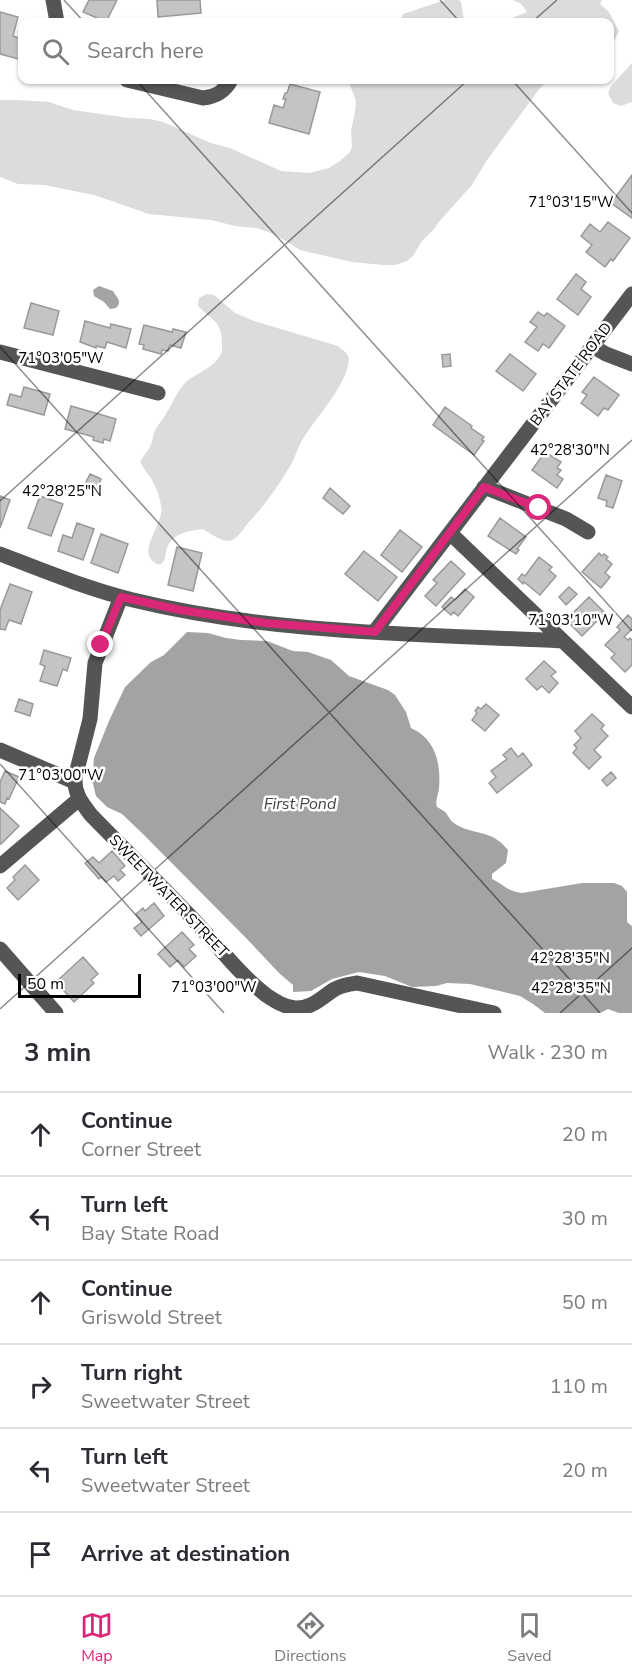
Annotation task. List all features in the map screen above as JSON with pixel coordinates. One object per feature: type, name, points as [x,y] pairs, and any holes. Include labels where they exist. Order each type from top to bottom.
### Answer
[{"type":"street","points":[[53,0],[56,18]]},
{"type":"street","points":[[166,84],[196,97],[207,98],[221,93],[228,84]]},
{"type":"street","name":"BAY STATE ROAD","points":[[375,632],[632,294]]},
{"type":"street","points":[[592,346],[608,356],[632,364]]},
{"type":"street","points":[[0,352],[158,393]]},
{"type":"street","points":[[484,487],[566,519],[588,532]]},
{"type":"street","points":[[447,537],[632,707]]},
{"type":"street","points":[[0,554],[121,597],[180,610],[265,623],[375,632],[562,641]]},
{"type":"street","name":"SWEETWATER STREET","points":[[121,597],[95,663],[88,727],[75,782],[79,799],[92,814],[245,976],[276,1001],[288,1006],[305,1007],[336,989],[357,983],[494,1013]]},
{"type":"street","points":[[0,750],[75,782]]},
{"type":"street","points":[[0,866],[79,799]]},
{"type":"street","points":[[0,949],[56,1013]]},
{"type":"shaded area","points":[[445,0],[459,0],[464,18],[402,18],[403,14]]},
{"type":"shaded area","points":[[513,0],[602,0],[600,4],[612,18],[512,18],[527,12],[521,4]]},
{"type":"shaded area","points":[[614,22],[619,31],[614,41]]},
{"type":"shaded area","points":[[632,63],[632,102],[621,106],[613,103],[608,93]]},
{"type":"shaded area","points":[[350,84],[544,84],[487,160],[472,185],[422,241],[413,256],[395,265],[352,262],[300,250],[276,235],[257,228],[211,220],[149,214],[94,195],[44,185],[18,184],[0,177],[0,100],[49,102],[73,110],[163,122],[281,171],[310,173],[329,168],[350,152],[356,101]]},
{"type":"shaded area","points":[[206,294],[214,295],[235,313],[254,321],[338,346],[347,354],[349,360],[343,380],[303,439],[291,465],[239,535],[235,539],[225,541],[203,529],[181,534],[168,545],[164,561],[158,564],[150,557],[148,551],[161,513],[160,503],[158,493],[140,461],[151,445],[156,429],[181,387],[215,362],[222,351],[218,325],[198,306],[199,298]]},
{"type":"water","points":[[99,286],[113,291],[119,301],[116,308],[110,309],[94,296],[93,290]]},
{"type":"water","name":"First Pond","points":[[187,632],[208,633],[241,640],[267,641],[293,651],[308,652],[331,660],[349,676],[388,690],[395,695],[406,712],[411,728],[426,739],[435,753],[439,770],[437,807],[461,827],[488,835],[502,843],[508,850],[506,863],[492,874],[492,879],[509,889],[522,893],[582,883],[614,883],[622,886],[627,892],[627,922],[632,926],[632,1013],[619,1013],[608,1009],[600,1013],[545,1013],[520,996],[470,984],[447,983],[412,987],[385,976],[359,972],[332,979],[311,991],[293,992],[293,985],[142,833],[122,814],[107,807],[96,796],[92,780],[94,758],[125,687],[151,662],[164,655]]},
{"type":"building","points":[[89,0],[117,0],[108,18],[97,18],[83,12]]},
{"type":"building","points":[[157,0],[200,0],[201,13],[158,17]]},
{"type":"building","points":[[0,12],[18,17],[13,36],[18,38],[18,59],[0,54]]},
{"type":"building","points":[[290,84],[320,92],[309,134],[269,123],[274,105],[283,108],[286,99],[283,99]]},
{"type":"building","points":[[632,175],[632,218],[611,203]]},
{"type":"building","points":[[608,222],[630,238],[613,261],[611,259],[605,267],[586,252],[592,245],[581,236],[590,224],[600,232]]},
{"type":"building","points":[[576,274],[586,282],[581,289],[591,297],[578,315],[557,299]]},
{"type":"building","points":[[31,303],[59,311],[53,335],[24,328]]},
{"type":"building","points":[[538,312],[544,316],[547,313],[565,326],[549,348],[543,344],[538,351],[525,342],[537,327],[530,322]]},
{"type":"building","points":[[85,321],[110,328],[111,324],[131,329],[126,348],[107,342],[105,348],[96,346],[96,348],[80,342]]},
{"type":"building","points":[[144,325],[172,332],[173,329],[186,332],[181,348],[170,345],[168,351],[162,350],[161,354],[143,349],[144,345],[139,344]]},
{"type":"building","points":[[450,354],[451,366],[443,367],[442,355]]},
{"type":"building","points":[[510,354],[536,374],[523,391],[496,371]]},
{"type":"building","points":[[594,377],[619,395],[608,410],[604,408],[598,416],[581,403],[587,395],[582,392]]},
{"type":"building","points":[[24,387],[50,394],[44,415],[7,405],[10,394],[21,397]]},
{"type":"building","points":[[71,406],[116,419],[110,441],[104,439],[103,443],[93,440],[94,437],[65,429]]},
{"type":"building","points":[[445,407],[484,437],[482,440],[484,441],[474,455],[433,425]]},
{"type":"building","points":[[545,452],[561,462],[557,468],[561,470],[557,475],[563,479],[557,488],[532,470]]},
{"type":"building","points":[[90,474],[101,479],[98,487],[86,482]]},
{"type":"building","points":[[606,475],[622,481],[613,508],[606,506],[607,501],[598,498]]},
{"type":"building","points":[[330,488],[350,506],[343,514],[323,498]]},
{"type":"building","points":[[0,496],[10,500],[0,528]]},
{"type":"building","points":[[40,496],[63,504],[51,536],[28,528]]},
{"type":"building","points":[[500,518],[526,537],[516,554],[488,536]]},
{"type":"building","points":[[77,523],[94,529],[83,560],[58,551],[63,535],[72,538]]},
{"type":"building","points":[[400,530],[422,547],[402,572],[381,555]]},
{"type":"building","points":[[101,534],[128,544],[118,573],[91,563]]},
{"type":"building","points":[[177,547],[202,553],[193,591],[168,585]]},
{"type":"building","points":[[364,551],[397,577],[378,601],[345,574]]},
{"type":"building","points":[[599,553],[608,557],[606,559],[612,564],[605,573],[610,577],[601,588],[582,572]]},
{"type":"building","points":[[539,557],[552,567],[549,570],[556,576],[540,595],[518,579],[522,574],[525,576]]},
{"type":"building","points":[[451,561],[465,574],[436,606],[425,596],[437,583],[433,580]]},
{"type":"building","points":[[10,584],[32,592],[21,624],[9,620],[5,630],[0,629],[0,610]]},
{"type":"building","points":[[569,587],[577,594],[566,605],[559,597]]},
{"type":"building","points":[[465,589],[474,597],[458,616],[454,612],[451,615],[442,607],[451,597],[455,600]]},
{"type":"building","points":[[589,597],[605,613],[582,636],[566,620]]},
{"type":"building","points":[[628,615],[632,619],[632,629],[624,637],[632,640],[632,665],[625,672],[611,658],[615,654],[605,645],[620,630],[617,627]]},
{"type":"building","points":[[44,650],[71,658],[67,671],[63,669],[57,686],[40,681],[45,666],[40,664]]},
{"type":"building","points":[[544,661],[556,672],[551,676],[558,683],[549,693],[542,686],[537,690],[526,679]]},
{"type":"building","points":[[19,699],[33,704],[30,716],[15,711]]},
{"type":"building","points":[[486,704],[499,715],[485,731],[472,720],[478,707],[481,709]]},
{"type":"building","points":[[592,714],[604,725],[601,729],[608,736],[594,750],[601,757],[589,769],[573,753],[577,748],[574,745],[581,738],[575,731]]},
{"type":"building","points":[[511,748],[518,757],[523,753],[532,765],[497,793],[489,783],[496,777],[491,771],[507,759],[503,755]]},
{"type":"building","points":[[5,771],[19,777],[5,804],[0,802],[0,782]]},
{"type":"building","points":[[611,772],[616,778],[607,786],[602,780]]},
{"type":"building","points":[[0,808],[19,826],[1,844],[0,842]]},
{"type":"building","points":[[112,851],[125,866],[120,870],[125,875],[118,881],[114,876],[106,882],[101,877],[99,879],[85,863],[93,857],[99,863]]},
{"type":"building","points":[[25,865],[39,880],[18,900],[7,888],[15,880],[13,877]]},
{"type":"building","points":[[154,903],[164,916],[141,936],[134,928],[142,922],[136,914],[143,908],[145,911]]},
{"type":"building","points":[[182,932],[194,945],[189,949],[196,956],[184,967],[178,960],[170,967],[158,954]]},
{"type":"building","points":[[83,957],[98,974],[91,980],[94,983],[74,1002],[56,982]]},
{"type":"route","points":[[101,645],[121,597],[180,610],[265,623],[375,632],[484,487],[539,508]]}]
